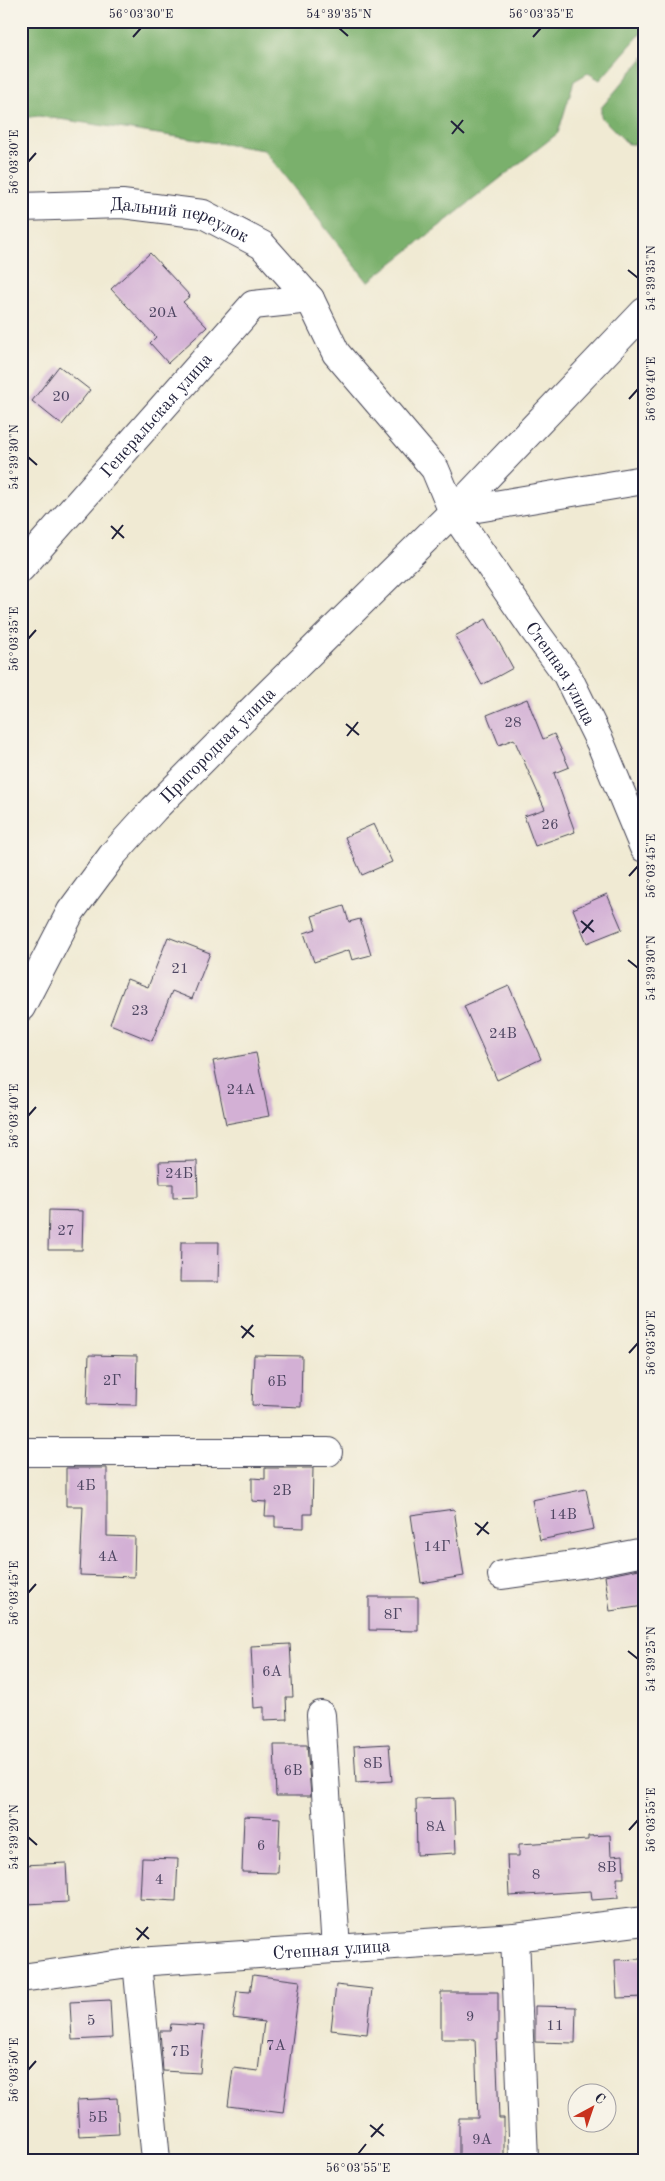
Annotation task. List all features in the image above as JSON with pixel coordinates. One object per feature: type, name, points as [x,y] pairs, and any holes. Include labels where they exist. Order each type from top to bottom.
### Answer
[{"type":"street","name":"Дальний переулок","points":[[21,207],[122,204],[203,214],[262,245],[310,299],[336,353],[434,469],[453,512]]},
{"type":"street","name":"Генеральская улица","points":[[21,568],[254,305],[310,299]]},
{"type":"street","name":"Пригородная улица","points":[[21,1007],[71,910],[114,853],[154,809],[258,704],[453,512],[644,312]]},
{"type":"street","points":[[453,512],[644,480]]},
{"type":"street","name":"Степная улица","points":[[453,512],[567,675],[600,742],[644,848]]},
{"type":"street","points":[[21,1452],[328,1452]]},
{"type":"street","points":[[502,1575],[588,1563],[644,1552]]},
{"type":"street","points":[[321,1715],[336,1949]]},
{"type":"street","name":"Степная улица","points":[[21,1978],[137,1962],[514,1937],[644,1921]]},
{"type":"street","points":[[514,1937],[524,2160]]},
{"type":"street","points":[[137,1962],[156,2160]]},
{"type":"green space","points":[[21,21],[644,21],[644,30],[600,80],[588,73],[574,81],[558,133],[368,282],[264,150],[39,116],[21,118]]},
{"type":"green space","points":[[644,57],[644,144],[628,144],[601,117],[601,108]]},
{"type":"building","points":[[150,253],[190,296],[183,302],[207,327],[168,363],[150,343],[156,337],[111,289]]},
{"type":"building","points":[[59,366],[90,390],[62,425],[32,401]]},
{"type":"building","points":[[486,619],[513,668],[482,685],[455,636]]},
{"type":"building","points":[[527,699],[543,739],[554,734],[569,767],[554,773],[575,832],[535,846],[524,816],[545,809],[514,739],[499,745],[487,715]]},
{"type":"building","points":[[374,824],[392,862],[362,875],[345,837]]},
{"type":"building","points":[[607,894],[622,929],[587,943],[573,909]]},
{"type":"building","points":[[344,906],[349,922],[360,919],[371,955],[352,960],[349,950],[314,962],[304,933],[316,929],[312,916]]},
{"type":"building","points":[[168,937],[210,953],[192,999],[172,991],[152,1041],[110,1024],[127,979],[148,987]]},
{"type":"building","points":[[509,986],[541,1059],[497,1080],[464,1006]]},
{"type":"building","points":[[256,1053],[269,1116],[226,1124],[213,1061]]},
{"type":"building","points":[[197,1161],[198,1197],[173,1198],[173,1184],[160,1184],[159,1162]]},
{"type":"building","points":[[49,1210],[83,1211],[82,1250],[48,1250]]},
{"type":"building","points":[[181,1242],[219,1242],[218,1282],[180,1282]]},
{"type":"building","points":[[89,1355],[137,1356],[136,1405],[87,1404]]},
{"type":"building","points":[[254,1355],[302,1356],[301,1407],[252,1405]]},
{"type":"building","points":[[66,1468],[107,1468],[107,1536],[135,1537],[134,1577],[80,1575],[83,1506],[66,1506]]},
{"type":"building","points":[[265,1468],[313,1468],[312,1514],[304,1514],[304,1528],[275,1527],[275,1516],[265,1516],[266,1502],[252,1501],[252,1478],[265,1479]]},
{"type":"building","points":[[586,1489],[594,1529],[540,1540],[532,1500]]},
{"type":"building","points":[[454,1509],[464,1576],[421,1583],[411,1515]]},
{"type":"building","points":[[644,1568],[644,1606],[610,1611],[605,1576]]},
{"type":"building","points":[[369,1597],[418,1597],[418,1631],[369,1630]]},
{"type":"building","points":[[290,1644],[293,1697],[286,1697],[287,1719],[264,1720],[264,1707],[254,1708],[251,1646]]},
{"type":"building","points":[[389,1744],[392,1781],[356,1783],[354,1746]]},
{"type":"building","points":[[274,1745],[307,1745],[311,1796],[276,1796]]},
{"type":"building","points":[[454,1798],[456,1853],[417,1855],[416,1799]]},
{"type":"building","points":[[244,1816],[280,1818],[278,1873],[242,1872]]},
{"type":"building","points":[[610,1835],[611,1856],[623,1855],[624,1878],[617,1878],[618,1898],[592,1900],[591,1891],[509,1896],[507,1856],[519,1856],[519,1844],[588,1840],[588,1836]]},
{"type":"building","points":[[142,1858],[178,1859],[176,1901],[140,1899]]},
{"type":"building","points":[[66,1863],[68,1902],[26,1904],[23,1865]]},
{"type":"building","points":[[641,1959],[642,1973],[644,1972],[644,1997],[617,1998],[615,1960]]},
{"type":"building","points":[[253,1975],[300,1981],[283,2113],[228,2106],[233,2068],[258,2071],[264,2022],[233,2018],[237,1991],[250,1992]]},
{"type":"building","points":[[336,1985],[372,1989],[367,2034],[331,2030]]},
{"type":"building","points":[[441,1992],[498,1992],[498,2040],[496,2040],[499,2118],[504,2118],[504,2160],[459,2160],[459,2118],[478,2118],[475,2039],[441,2039]]},
{"type":"building","points":[[110,2000],[112,2038],[72,2040],[70,2002]]},
{"type":"building","points":[[535,2006],[576,2007],[575,2043],[535,2042]]},
{"type":"building","points":[[171,2024],[204,2026],[200,2073],[163,2071],[160,2031],[170,2031]]},
{"type":"building","points":[[117,2098],[119,2134],[79,2136],[77,2100]]}]
